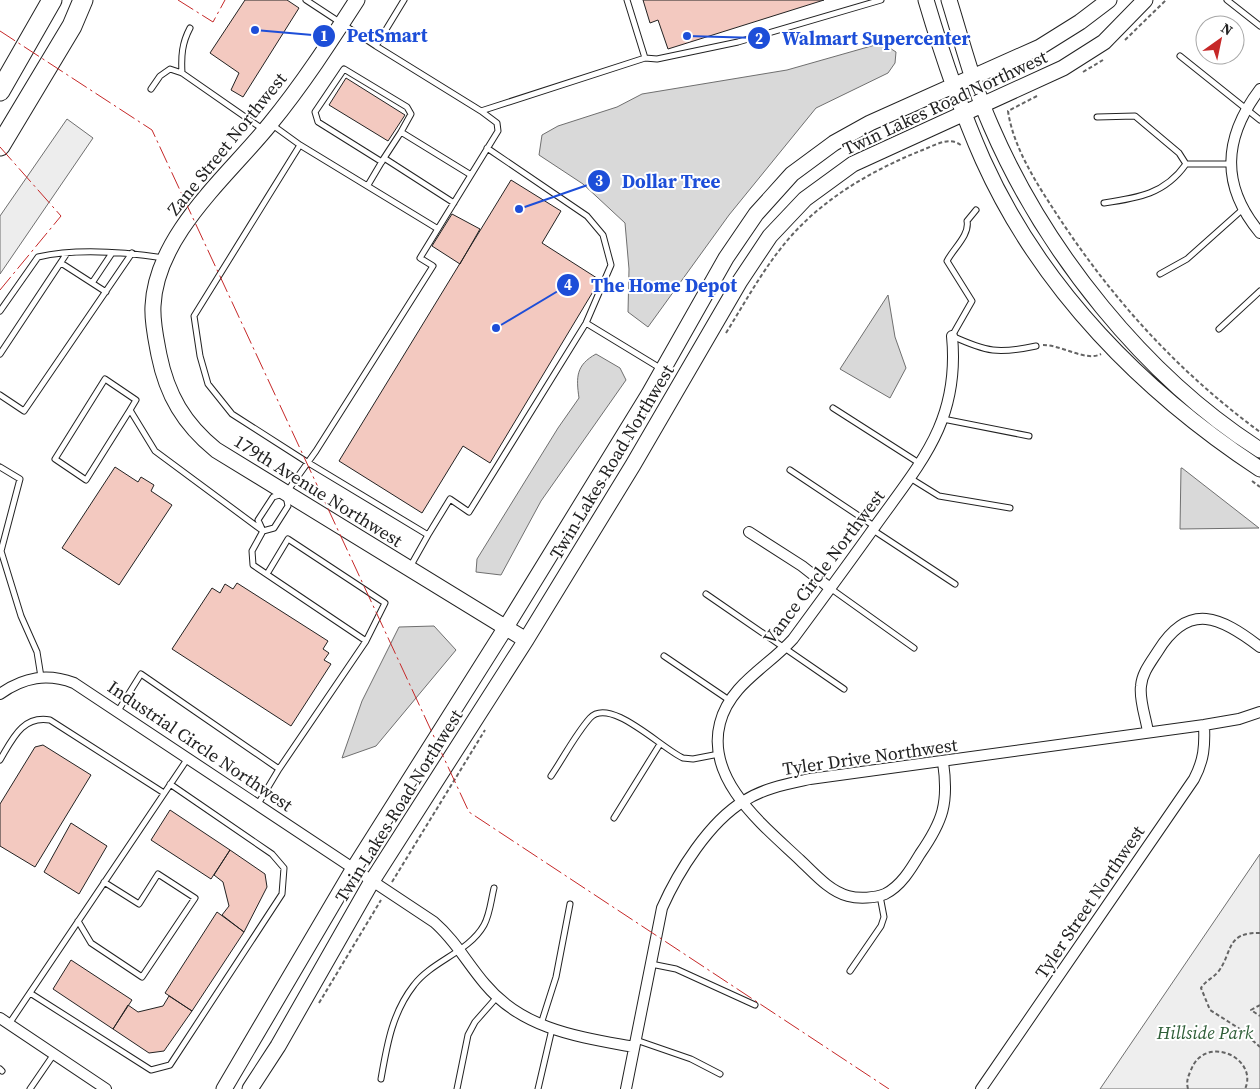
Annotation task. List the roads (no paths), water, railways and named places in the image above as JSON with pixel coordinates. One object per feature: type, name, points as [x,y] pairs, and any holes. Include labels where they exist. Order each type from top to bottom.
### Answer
[{"type":"highway","points":[[0,92],[52,0]]},
{"type":"highway","points":[[0,146],[72,26],[83,0]]},
{"type":"street","name":"Zane Street Northwest","points":[[154,322],[155,289],[165,258],[185,224],[295,92],[357,0]]},
{"type":"street","points":[[926,0],[953,86],[984,162],[1033,250],[1076,308],[1103,338],[1156,390],[1182,412],[1260,469]]},
{"type":"street","points":[[949,0],[983,105],[1003,152],[1033,210],[1051,238],[1093,295],[1150,360],[1192,401],[1260,450]]},
{"type":"street","name":"Twin Lakes Road Northwest","points":[[224,1089],[354,868],[506,627],[663,370],[726,258],[756,214],[780,186],[812,158],[851,132],[1040,47],[1080,22],[1110,0]]},
{"type":"street","name":"Twin Lakes Road Northwest","points":[[250,1089],[278,1046],[372,881],[526,640],[633,465],[740,281],[770,236],[806,199],[853,164],[1063,68],[1104,42],[1145,0]]},
{"type":"street","points":[[1260,89],[1246,109],[1232,142],[1231,164],[1234,186],[1244,208],[1260,233]]},
{"type":"street","name":"179th Avenue Northwest","points":[[154,322],[162,371],[172,398],[189,425],[216,450],[526,640]]},
{"type":"street","name":"Vance Circle Northwest","points":[[880,895],[861,898],[838,892],[826,884],[757,820],[742,802],[723,768],[719,754],[718,731],[729,700],[745,680],[786,648],[910,478],[931,446],[943,419],[953,374],[952,336]]},
{"type":"street","points":[[749,532],[802,566],[830,588]]},
{"type":"street","points":[[1148,732],[1141,688],[1142,678],[1162,645],[1176,628],[1187,622],[1216,621],[1225,623],[1260,647]]},
{"type":"street","name":"Industrial Circle Northwest","points":[[0,694],[20,682],[42,677],[60,678],[74,684],[118,711],[434,922],[459,949],[486,986],[510,1008],[540,1025],[552,1029],[635,1043]]},
{"type":"street","name":"Tyler Drive Northwest","points":[[626,1089],[662,908],[670,890],[709,833],[742,802],[770,789],[794,782],[1204,725],[1238,719],[1260,712]]},
{"type":"street","name":"Tyler Street Northwest","points":[[981,1089],[1194,778],[1201,765],[1205,750],[1204,725]]},
{"type":"street","points":[[880,895],[895,888],[904,878],[937,829],[945,795],[943,762]]},
{"type":"street","points":[[4,1021],[106,1089]]},
{"type":"lane","points":[[263,531],[258,520],[273,497],[286,493],[434,266],[420,258],[498,131],[497,123],[481,111],[376,46],[307,0]]},
{"type":"lane","points":[[376,46],[404,0]]},
{"type":"lane","points":[[627,0],[645,58]]},
{"type":"lane","points":[[481,111],[645,58],[657,59],[738,42],[881,0]]},
{"type":"lane","points":[[1227,0],[1260,26]]},
{"type":"lane","points":[[182,73],[181,55],[185,37],[190,28]]},
{"type":"lane","points":[[1180,56],[1260,120]]},
{"type":"lane","points":[[151,89],[160,76],[170,69],[182,73],[250,118],[368,185],[438,229]]},
{"type":"lane","points":[[368,185],[383,160],[401,132],[411,114],[407,107],[344,69],[315,112],[318,122],[383,160],[454,202]]},
{"type":"lane","points":[[1097,117],[1135,116],[1179,153],[1186,164]]},
{"type":"lane","points":[[401,132],[471,175]]},
{"type":"lane","points":[[300,145],[194,316],[200,356],[208,384],[232,414],[428,535]]},
{"type":"lane","points":[[409,569],[450,499],[470,512],[586,323],[611,265],[603,235],[587,216],[487,148]]},
{"type":"lane","points":[[1186,164],[1231,164]]},
{"type":"lane","points":[[1104,203],[1141,198],[1174,180],[1186,164]]},
{"type":"lane","points":[[1160,274],[1187,259],[1244,208]]},
{"type":"lane","points":[[976,210],[967,221],[969,227],[947,261],[972,301],[952,336],[971,345],[1001,352],[1036,346]]},
{"type":"lane","points":[[92,283],[112,253]]},
{"type":"lane","points":[[0,311],[38,257],[67,254],[132,253],[165,258]]},
{"type":"lane","points":[[0,395],[24,411],[132,253]]},
{"type":"lane","points":[[0,354],[67,254]]},
{"type":"lane","points":[[61,263],[106,292]]},
{"type":"lane","points":[[1219,329],[1260,291]]},
{"type":"lane","points":[[586,323],[663,370]]},
{"type":"lane","points":[[105,379],[136,400],[130,410],[86,480],[54,459],[105,379]]},
{"type":"lane","points":[[833,408],[920,464]]},
{"type":"lane","points":[[130,410],[155,452],[263,531]]},
{"type":"lane","points":[[943,419],[1029,436]]},
{"type":"lane","points":[[0,467],[20,479],[1,551],[21,616],[37,652],[42,677]]},
{"type":"lane","points":[[790,470],[955,584]]},
{"type":"lane","points":[[910,478],[939,496],[1010,508]]},
{"type":"lane","points":[[286,493],[288,506],[274,528],[263,531],[252,551],[253,565],[366,641]]},
{"type":"lane","points":[[258,804],[279,769],[366,641],[385,603],[288,539],[267,574]]},
{"type":"lane","points":[[830,588],[914,648]]},
{"type":"lane","points":[[706,594],[844,689]]},
{"type":"lane","points":[[664,656],[729,700]]},
{"type":"lane","points":[[118,711],[141,674],[279,769]]},
{"type":"lane","points":[[551,776],[590,719],[597,714],[607,712],[617,715],[672,753],[689,759],[719,754]]},
{"type":"lane","points":[[0,760],[19,728],[33,720],[50,720],[164,793]]},
{"type":"lane","points":[[614,818],[660,744]]},
{"type":"lane","points":[[4,1021],[30,993],[188,758]]},
{"type":"lane","points":[[30,993],[151,1070],[170,1065],[282,894],[284,868],[272,854],[170,784]]},
{"type":"lane","points":[[78,921],[91,943],[142,976],[195,898],[158,874],[139,904],[104,882]]},
{"type":"lane","points":[[381,1079],[392,1024],[403,1000],[424,974],[478,934],[484,924],[494,888]]},
{"type":"lane","points":[[850,971],[884,917],[880,895]]},
{"type":"lane","points":[[540,1025],[556,977],[570,904]]},
{"type":"lane","points":[[650,964],[676,969],[755,1004]]},
{"type":"lane","points":[[457,1089],[468,1035],[475,1022],[497,997]]},
{"type":"lane","points":[[538,1089],[552,1029]]},
{"type":"lane","points":[[635,1043],[690,1059],[720,1074]]},
{"type":"lane","points":[[30,1089],[54,1054]]},
{"type":"place","name":"PetSmart","points":[[255,30]]},
{"type":"place","name":"Walmart Supercenter","points":[[687,36]]},
{"type":"place","name":"Dollar Tree","points":[[519,209]]},
{"type":"place","name":"The Home Depot","points":[[496,328]]},
{"type":"park label","name":"Hillside Park","points":[[1205,1033]]}]
